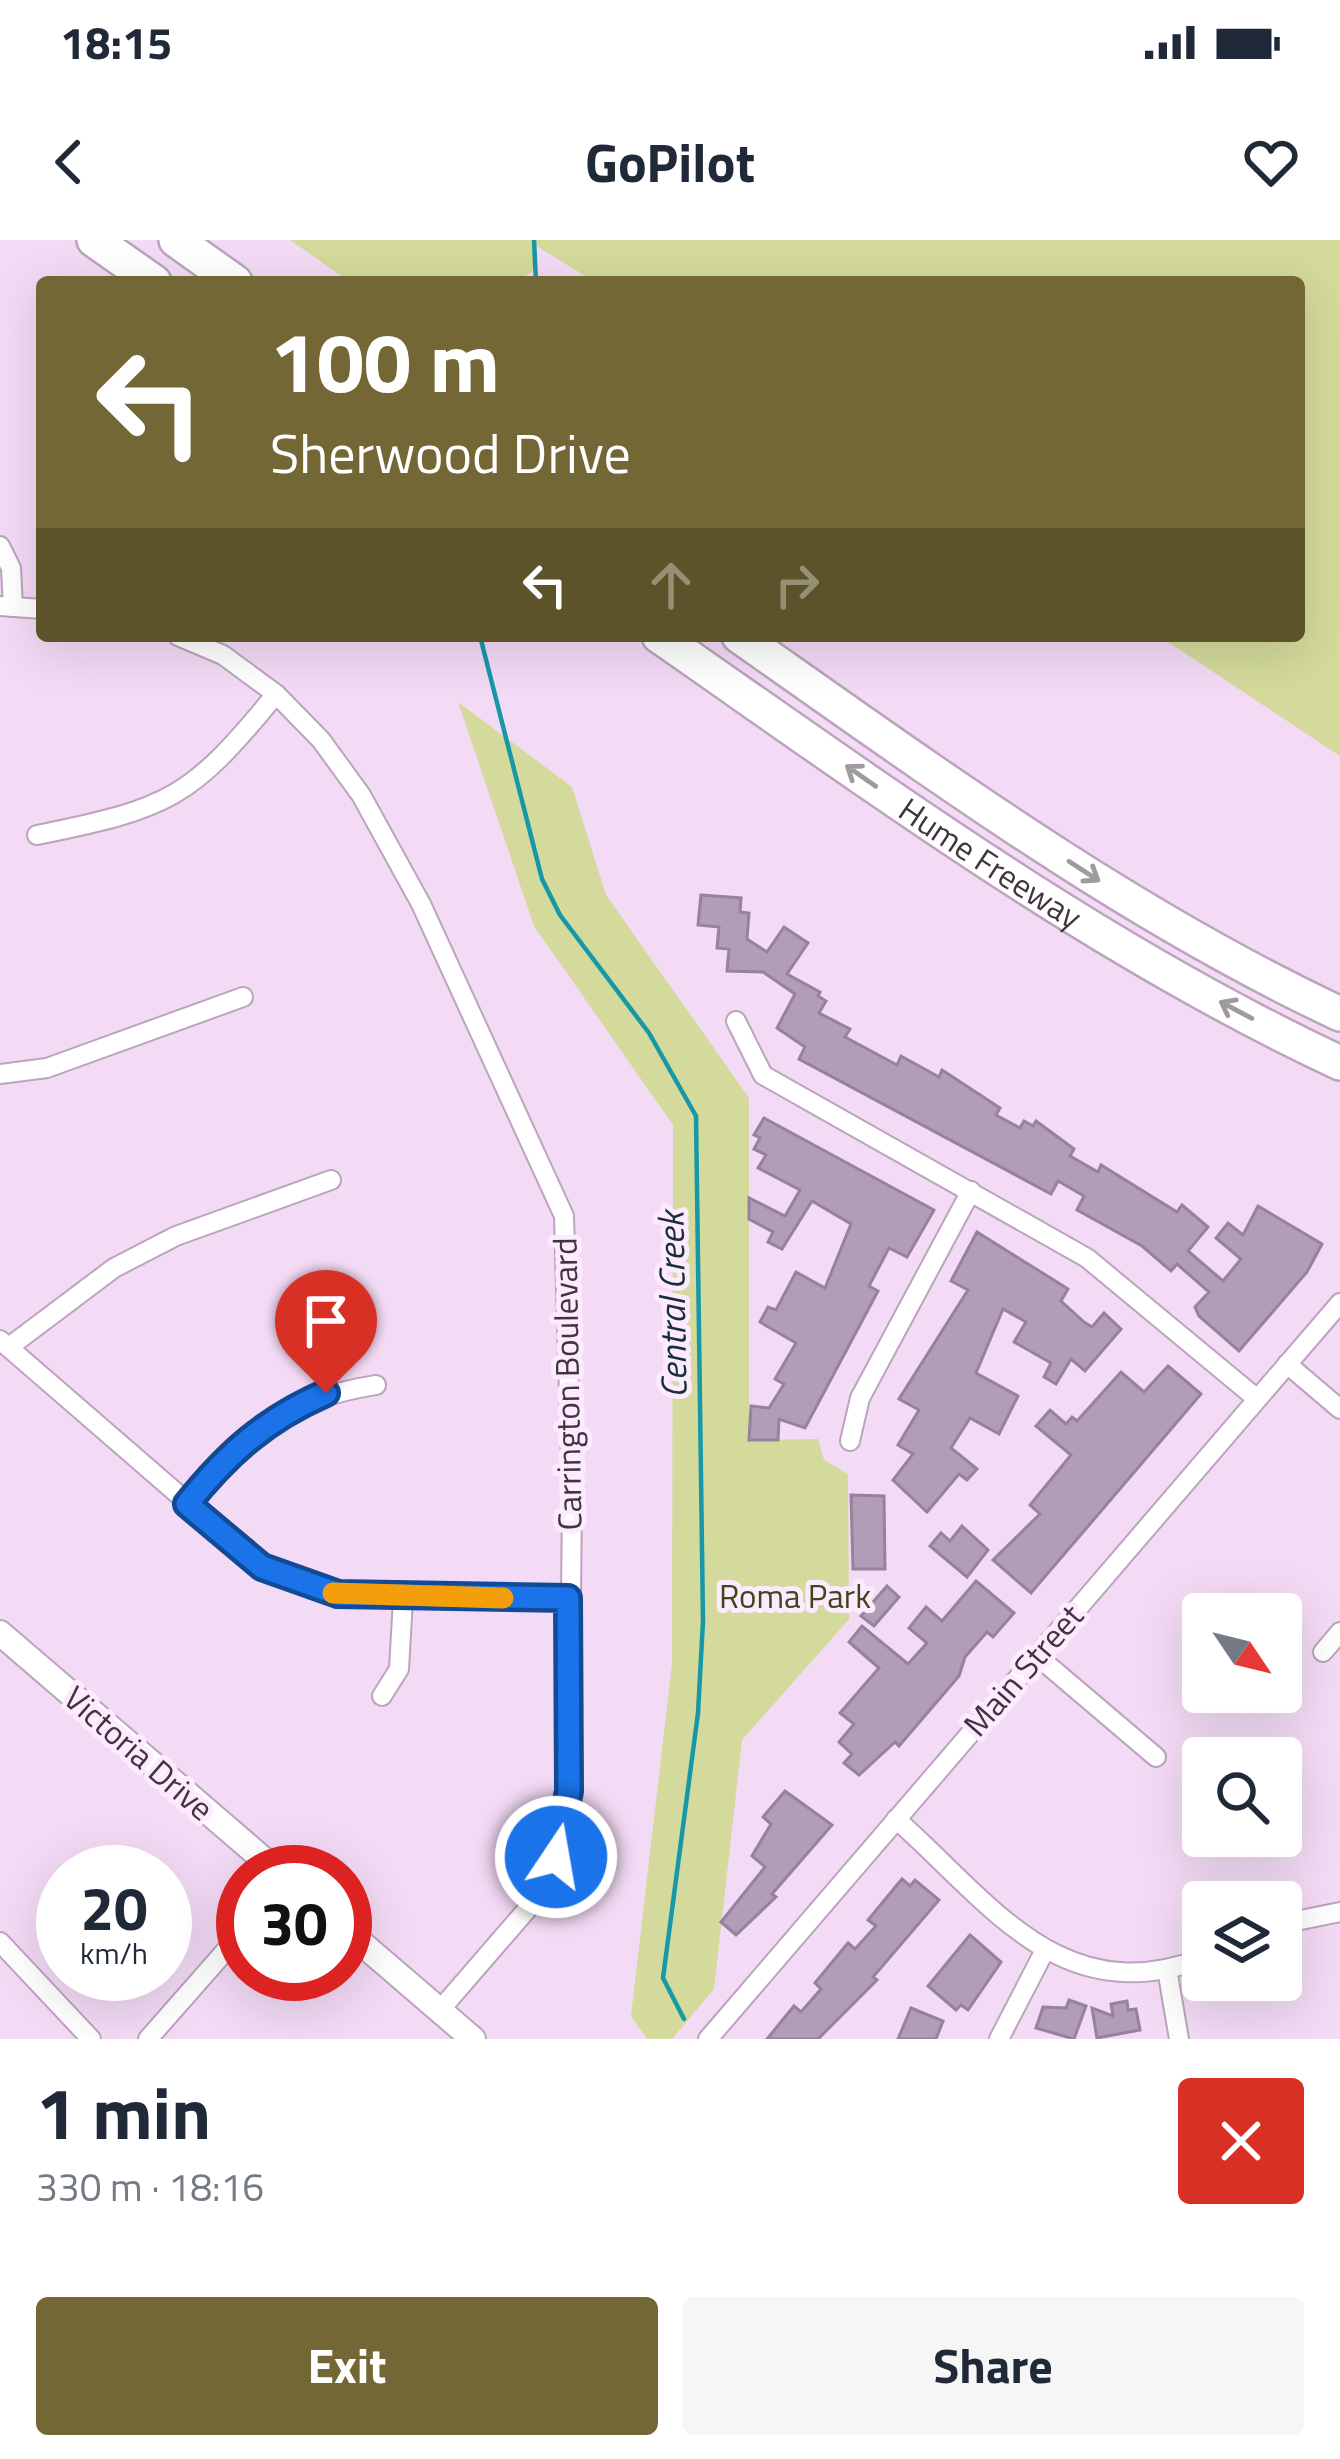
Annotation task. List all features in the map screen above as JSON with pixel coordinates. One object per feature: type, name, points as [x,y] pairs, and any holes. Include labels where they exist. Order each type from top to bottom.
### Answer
[{"type":"highway","points":[[94,240],[145,276]]},
{"type":"highway","points":[[176,240],[227,276]]},
{"type":"highway","name":"Hume Freeway","points":[[668,642],[1052,904],[1189,985],[1340,1063]]},
{"type":"highway","name":"Hume Freeway","points":[[748,642],[1112,889],[1340,1014]]},
{"type":"street","points":[[0,576],[1,550]]},
{"type":"street","points":[[1,550],[11,568],[6,607],[36,609]]},
{"type":"street","name":"Carrington Boulevard","points":[[192,642],[223,656],[276,694],[321,740],[348,777],[411,886],[564,1216],[572,1501],[569,1791],[556,1857],[530,1906],[440,2010]]},
{"type":"street","points":[[38,835],[117,819],[173,799],[221,762],[276,694]]},
{"type":"street","points":[[0,1073],[47,1068],[243,997]]},
{"type":"street","points":[[736,1021],[763,1075],[1087,1258],[1256,1398]]},
{"type":"street","points":[[332,1180],[155,1246],[114,1268],[4,1344],[262,1567],[338,1594],[403,1599],[568,1598]]},
{"type":"street","points":[[850,1441],[860,1398],[971,1191]]},
{"type":"street","name":"Main Street","points":[[707,2039],[1340,1303]]},
{"type":"street","points":[[1287,1364],[1340,1409]]},
{"type":"street","points":[[187,1504],[243,1440],[280,1413],[326,1393],[376,1385]]},
{"type":"street","points":[[382,1696],[399,1669],[403,1599]]},
{"type":"street","points":[[1323,1652],[1340,1633]]},
{"type":"street","name":"Victoria Drive","points":[[0,1634],[246,1845]]},
{"type":"street","points":[[1036,1655],[1156,1757]]},
{"type":"street","points":[[892,1824],[1045,1950],[1105,1970],[1182,1964]]},
{"type":"street","points":[[1302,1920],[1340,1912]]},
{"type":"street","points":[[0,1942],[91,2039]]},
{"type":"street","points":[[999,2039],[1045,1950]]},
{"type":"street","points":[[372,1952],[473,2039]]},
{"type":"street","points":[[154,2037],[216,1962]]},
{"type":"street","points":[[1167,1969],[1179,2039]]},
{"type":"green space","points":[[290,240],[1340,240],[1340,756],[1168,642],[1305,642],[1305,276],[585,276],[535,245],[536,269],[525,276],[341,276]]},
{"type":"green space","name":"Roma Park","points":[[458,702],[572,787],[606,895],[749,1098],[749,1440],[818,1439],[824,1460],[848,1474],[849,1619],[742,1740],[714,1989],[672,2039],[647,2039],[631,2016],[672,1664],[673,1125],[534,926]]},
{"type":"building","points":[[701,895],[741,898],[740,912],[749,913],[747,939],[767,952],[784,927],[808,943],[787,974],[820,992],[818,996],[826,1001],[819,1013],[850,1029],[845,1037],[897,1065],[901,1056],[939,1077],[942,1070],[1000,1108],[996,1115],[1020,1128],[1024,1121],[1033,1126],[1036,1121],[1074,1149],[1070,1156],[1098,1172],[1101,1165],[1177,1212],[1182,1205],[1208,1227],[1188,1251],[1223,1281],[1241,1259],[1216,1238],[1228,1223],[1243,1235],[1258,1206],[1322,1244],[1307,1272],[1239,1351],[1199,1316],[1195,1307],[1209,1292],[1177,1264],[1171,1271],[1142,1246],[1077,1210],[1084,1196],[1058,1181],[1051,1194],[799,1059],[805,1047],[777,1028],[795,994],[763,972],[727,971],[729,949],[717,948],[719,927],[698,925]]},
{"type":"building","points":[[764,1118],[934,1210],[907,1257],[889,1248],[869,1286],[878,1291],[805,1428],[779,1419],[778,1440],[749,1440],[751,1406],[769,1408],[784,1384],[775,1379],[796,1343],[760,1322],[768,1307],[776,1310],[796,1272],[825,1288],[851,1224],[812,1201],[782,1249],[768,1242],[773,1232],[749,1219],[749,1198],[785,1216],[800,1190],[758,1168],[766,1155],[754,1149],[760,1138],[754,1135]]},
{"type":"building","points":[[977,1232],[1068,1289],[1061,1301],[1084,1322],[1092,1327],[1104,1313],[1121,1329],[1085,1371],[1071,1359],[1056,1384],[1044,1377],[1051,1363],[1014,1342],[1026,1322],[1003,1309],[976,1373],[1018,1396],[999,1434],[970,1418],[951,1448],[977,1469],[967,1480],[959,1474],[927,1512],[893,1480],[913,1454],[898,1445],[919,1410],[899,1399],[968,1290],[951,1281]]},
{"type":"building","points":[[1168,1366],[1201,1394],[1031,1593],[993,1560],[1040,1514],[1030,1505],[1071,1455],[1036,1426],[1050,1410],[1066,1424],[1072,1417],[1077,1421],[1121,1372],[1144,1392]]},
{"type":"building","points":[[851,1495],[884,1496],[885,1569],[853,1569]]},
{"type":"building","points":[[962,1526],[988,1550],[967,1577],[930,1546],[941,1533],[950,1541]]},
{"type":"building","points":[[976,1581],[1014,1613],[993,1637],[987,1632],[965,1657],[959,1676],[899,1746],[895,1742],[859,1775],[844,1763],[852,1754],[839,1742],[854,1724],[840,1713],[879,1668],[849,1642],[862,1626],[908,1664],[927,1643],[909,1628],[926,1607],[942,1621]]},
{"type":"building","points":[[887,1586],[899,1597],[874,1626],[861,1616]]},
{"type":"building","points":[[785,1791],[832,1825],[772,1894],[776,1897],[736,1935],[721,1922],[765,1867],[752,1856],[771,1824],[763,1817]]},
{"type":"building","points":[[902,1879],[910,1886],[915,1880],[939,1900],[873,1977],[877,1980],[818,2039],[767,2039],[794,2006],[801,2012],[821,1989],[815,1983],[848,1943],[855,1949],[876,1926],[868,1920]]},
{"type":"building","points":[[970,1935],[1001,1962],[968,2010],[961,2005],[956,2010],[928,1986]]},
{"type":"building","points":[[1069,2000],[1086,2006],[1074,2039],[1036,2028],[1043,2007],[1066,2008]]},
{"type":"building","points":[[1127,2001],[1128,2010],[1136,2009],[1140,2030],[1097,2038],[1092,2008],[1113,2016],[1111,2004]]},
{"type":"building","points":[[911,2008],[943,2021],[936,2039],[898,2039]]},
{"type":"waterway","name":"Central Creek","points":[[534,240],[536,276]]},
{"type":"waterway","name":"Central Creek","points":[[482,642],[542,879],[560,915],[649,1033],[696,1116],[703,1621],[698,1713],[663,1978],[684,2019]]},
{"type":"slow traffic","points":[[333,1593],[403,1599],[503,1598]]},
{"type":"route","points":[[326,1393],[280,1413],[243,1440],[187,1504],[262,1567],[338,1594],[403,1599],[568,1598],[569,1791],[556,1857]]}]
